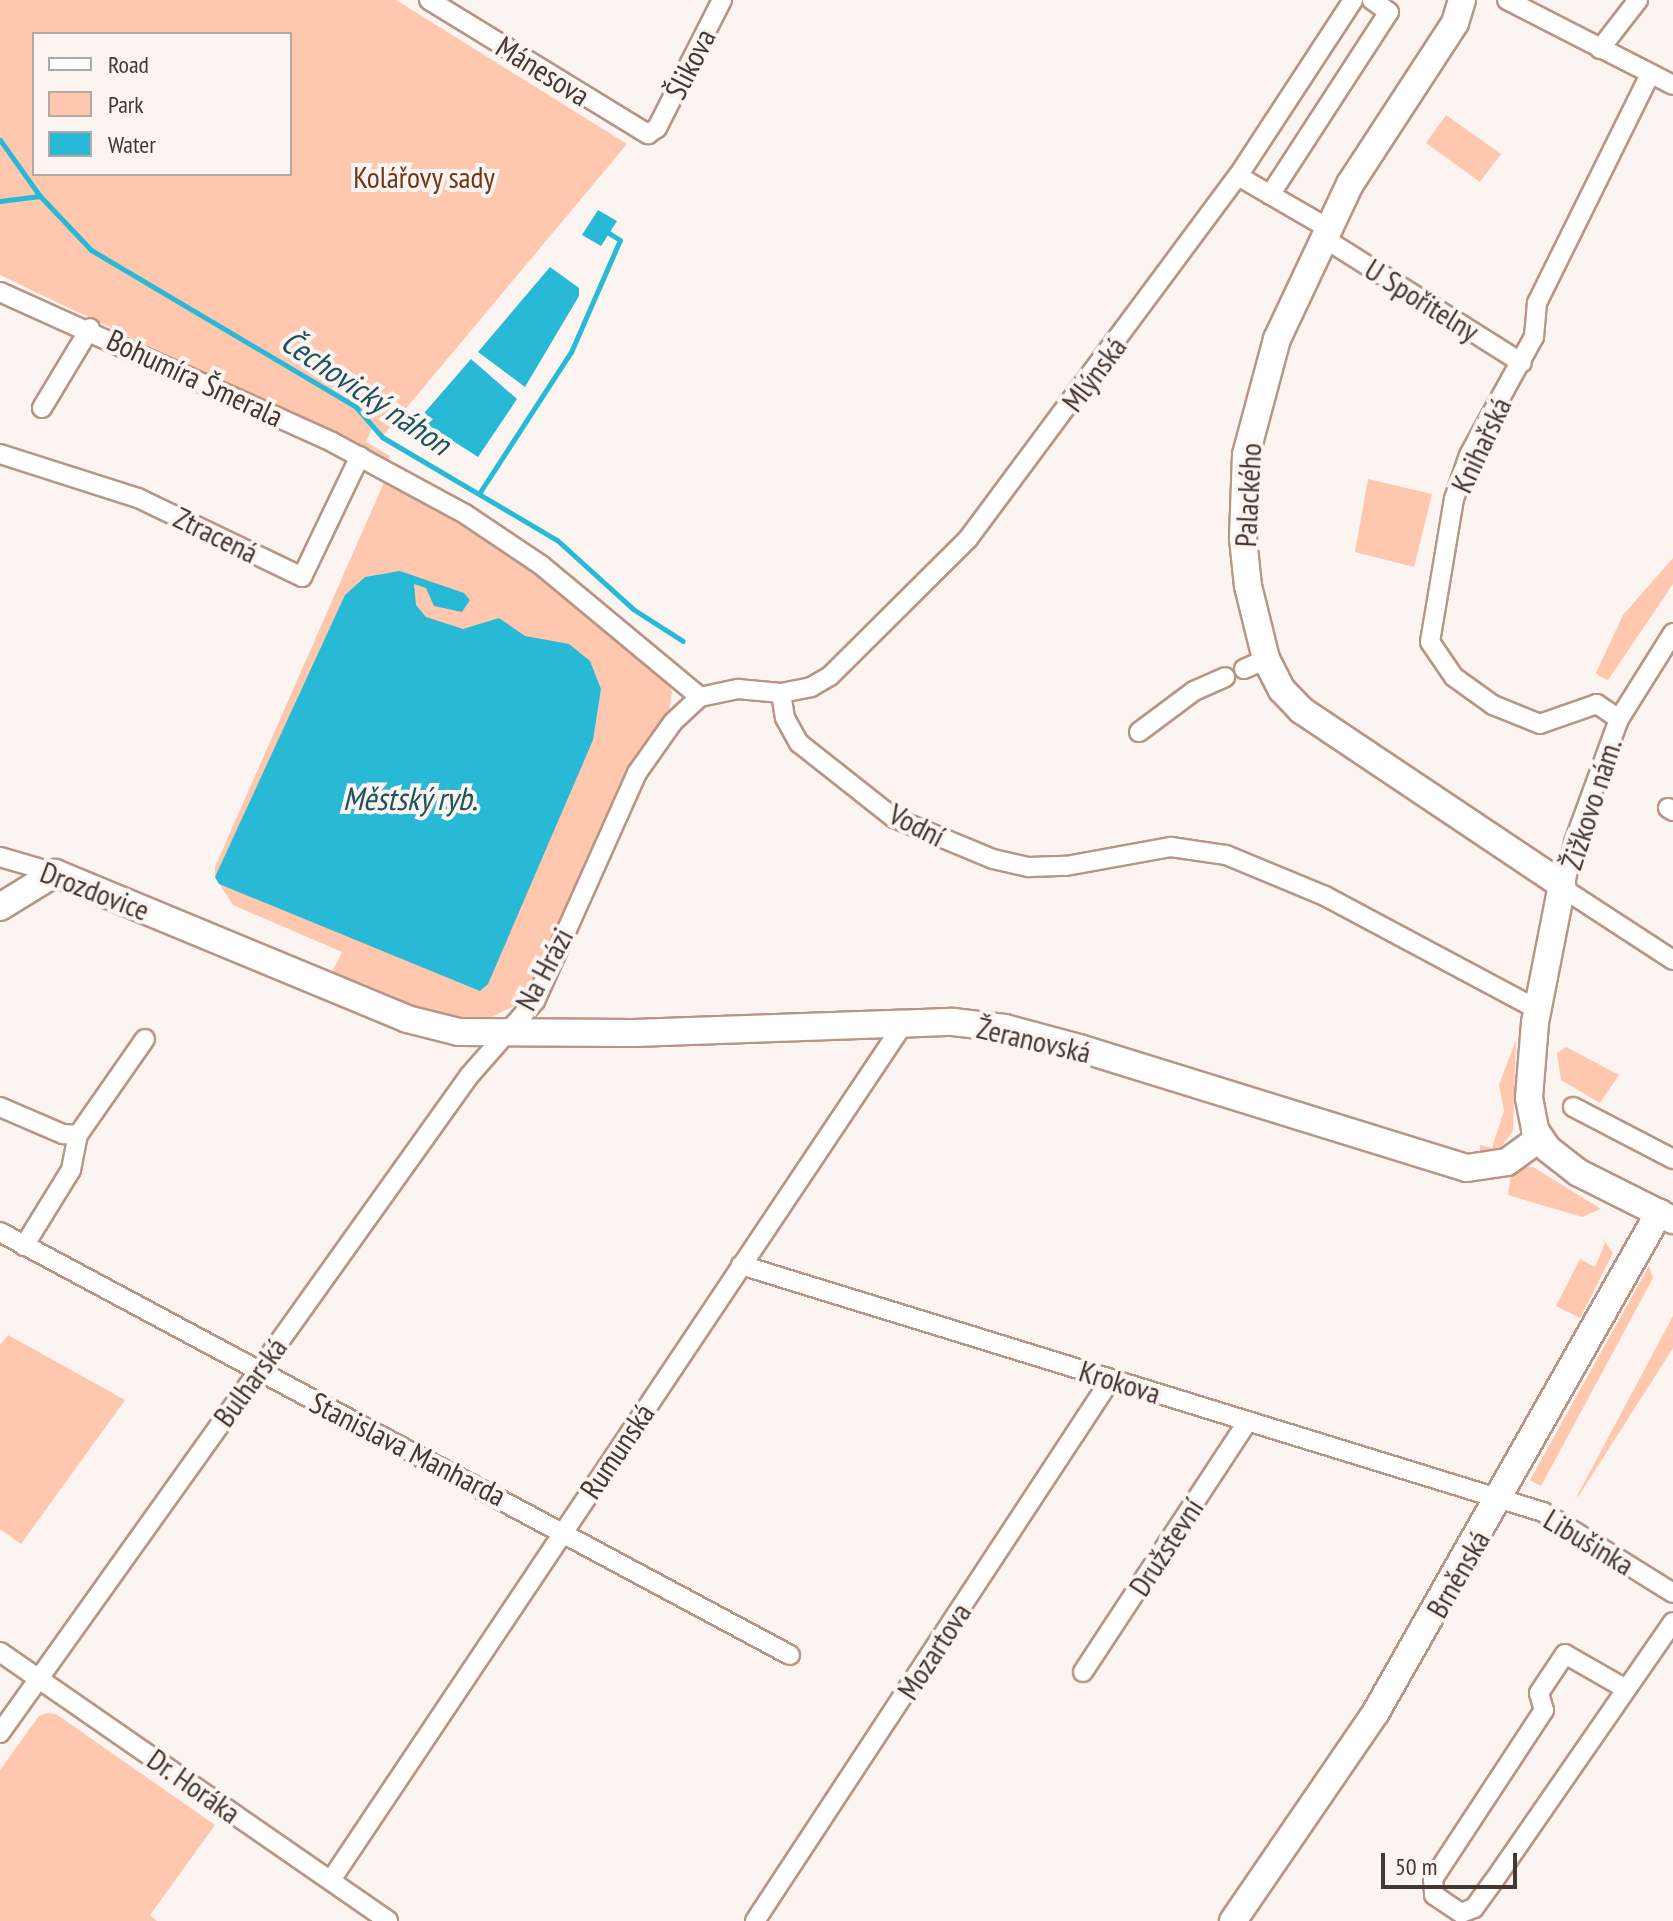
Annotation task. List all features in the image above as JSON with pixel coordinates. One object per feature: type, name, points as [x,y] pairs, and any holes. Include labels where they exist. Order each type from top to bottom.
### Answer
[{"type":"main road","name":"Palackého","points":[[1462,0],[1455,23],[1324,232],[1266,370],[1246,455],[1244,561],[1255,664],[1315,720],[1564,889]]},
{"type":"main road","points":[[0,907],[55,873]]},
{"type":"main road","name":"Drozdovice","points":[[55,873],[188,928]]},
{"type":"main road","points":[[1564,889],[1537,1009],[1529,1098],[1539,1139],[1579,1173],[1666,1217]]},
{"type":"main road","name":"Na Hrázi","points":[[188,928],[428,1026],[504,1035]]},
{"type":"main road","name":"Žeranovská","points":[[504,1035],[904,1023],[1005,1028],[1467,1168],[1507,1162],[1539,1139]]},
{"type":"main road","name":"Brněnská","points":[[1233,1921],[1376,1712],[1666,1217]]},
{"type":"street","name":"Mánesova","points":[[429,0],[633,128],[648,134],[657,128]]},
{"type":"street","name":"Šlikova","points":[[657,128],[722,0]]},
{"type":"street","name":"Mlýnská","points":[[781,693],[811,687],[830,676],[947,563],[1238,176],[1353,0]]},
{"type":"street","points":[[1270,195],[1389,12],[1372,0]]},
{"type":"street","points":[[1507,0],[1649,76],[1673,85]]},
{"type":"street","points":[[1600,49],[1638,0]]},
{"type":"street","name":"Knihařská","points":[[1597,704],[1540,724],[1493,705],[1454,677],[1430,642],[1454,499],[1469,455],[1522,363],[1534,337],[1537,303],[1649,76]]},
{"type":"street","name":"U Spořitelny","points":[[1238,176],[1522,363]]},
{"type":"street","name":"Bohumíra Šmerala","points":[[0,292],[90,328],[360,456],[465,514],[541,565],[700,697]]},
{"type":"street","points":[[42,408],[90,328]]},
{"type":"street","name":"Ztracená","points":[[0,454],[138,498],[302,577],[360,456]]},
{"type":"street","name":"Žižkovo nám.","points":[[1564,889],[1574,842],[1619,719],[1673,633]]},
{"type":"street","points":[[1139,732],[1194,691],[1225,677]]},
{"type":"street","points":[[700,697],[738,689],[781,693]]},
{"type":"street","name":"Vodní","points":[[781,693],[791,732],[833,772],[894,818],[993,859],[1048,868],[1171,847],[1212,852],[1325,896],[1537,1009]]},
{"type":"street","name":"Na Hrázi","points":[[504,1035],[535,1001],[637,773],[673,722],[700,697]]},
{"type":"street","name":"Žižkovo nám.","points":[[1597,704],[1619,719]]},
{"type":"street","name":"Drozdovice","points":[[0,857],[55,873]]},
{"type":"street","points":[[1564,889],[1673,960]]},
{"type":"street","name":"Rumunská","points":[[331,1880],[904,1023]]},
{"type":"street","name":"Bulharská","points":[[0,1733],[469,1076],[504,1035]]},
{"type":"street","points":[[24,1246],[71,1170],[78,1135],[145,1039]]},
{"type":"street","points":[[0,1107],[63,1134],[78,1135]]},
{"type":"street","points":[[1573,1107],[1673,1159]]},
{"type":"street","name":"Stanislava Manharda","points":[[0,1232],[258,1372],[564,1530],[790,1655]]},
{"type":"street","name":"Krokova","points":[[741,1265],[1500,1499]]},
{"type":"street","name":"Mozartova","points":[[755,1921],[1111,1379]]},
{"type":"street","name":"Družstevní","points":[[1083,1672],[1248,1421]]},
{"type":"street","name":"Libušinka","points":[[1500,1499],[1543,1512],[1673,1593]]},
{"type":"street","points":[[1626,1689],[1565,1654],[1539,1693],[1544,1710],[1433,1879],[1434,1895],[1461,1913],[1474,1908],[1673,1622]]},
{"type":"street","name":"Dr. Horáka","points":[[0,1652],[388,1921]]},
{"type":"green space","name":"Kolářovy sady","points":[[0,0],[396,0],[627,144],[382,437],[372,428],[366,442],[390,456],[388,460],[0,275]]},
{"type":"green space","points":[[1446,115],[1501,154],[1480,182],[1426,143]]},
{"type":"green space","name":"Městský ryb.","points":[[386,478],[542,577],[668,682],[672,692],[669,711],[619,786],[536,976],[514,1006],[483,1021],[424,1013],[330,976],[342,952],[233,905],[215,877],[215,867]]},
{"type":"green space","points":[[1368,479],[1432,494],[1414,567],[1355,552]]},
{"type":"green space","points":[[1673,558],[1673,584],[1608,680],[1601,677],[1596,673],[1623,615]]},
{"type":"green space","points":[[1516,1040],[1513,1131],[1501,1147],[1480,1154],[1480,1145],[1492,1148],[1504,1111],[1499,1085]]},
{"type":"green space","points":[[1566,1047],[1619,1075],[1600,1103],[1561,1080],[1557,1053]]},
{"type":"green space","points":[[1519,1166],[1533,1167],[1601,1209],[1582,1217],[1508,1195],[1511,1175]]},
{"type":"green space","points":[[1601,1236],[1613,1253],[1580,1318],[1556,1306],[1580,1259],[1595,1267],[1605,1243]]},
{"type":"green space","points":[[1649,1266],[1653,1278],[1541,1486],[1530,1480]]},
{"type":"green space","points":[[1673,1316],[1673,1348],[1578,1497],[1577,1496]]},
{"type":"green space","points":[[8,1335],[125,1400],[21,1544],[0,1529],[0,1345]]},
{"type":"green space","points":[[56,1714],[215,1825],[150,1915],[157,1921],[0,1921],[0,1770],[39,1716]]},
{"type":"water","points":[[598,210],[617,221],[601,246],[582,235]]},
{"type":"water","points":[[550,267],[579,288],[579,296],[525,387],[478,352]]},
{"type":"water","points":[[471,359],[517,399],[478,457],[419,419]]},
{"type":"water","name":"Městský ryb.","points":[[400,571],[464,593],[470,600],[462,612],[434,606],[426,588],[414,584],[416,605],[426,617],[463,629],[499,618],[525,636],[569,644],[590,661],[601,689],[593,740],[488,984],[480,991],[219,884],[215,877],[345,595],[365,577]]},
{"type":"waterway","name":"Čechovický náhon","points":[[0,140],[40,196],[91,250],[356,407],[382,437],[557,540],[633,609],[683,641]]},
{"type":"waterway","points":[[0,201],[40,196]]},
{"type":"waterway","points":[[480,492],[571,352],[620,240],[609,233]]}]
